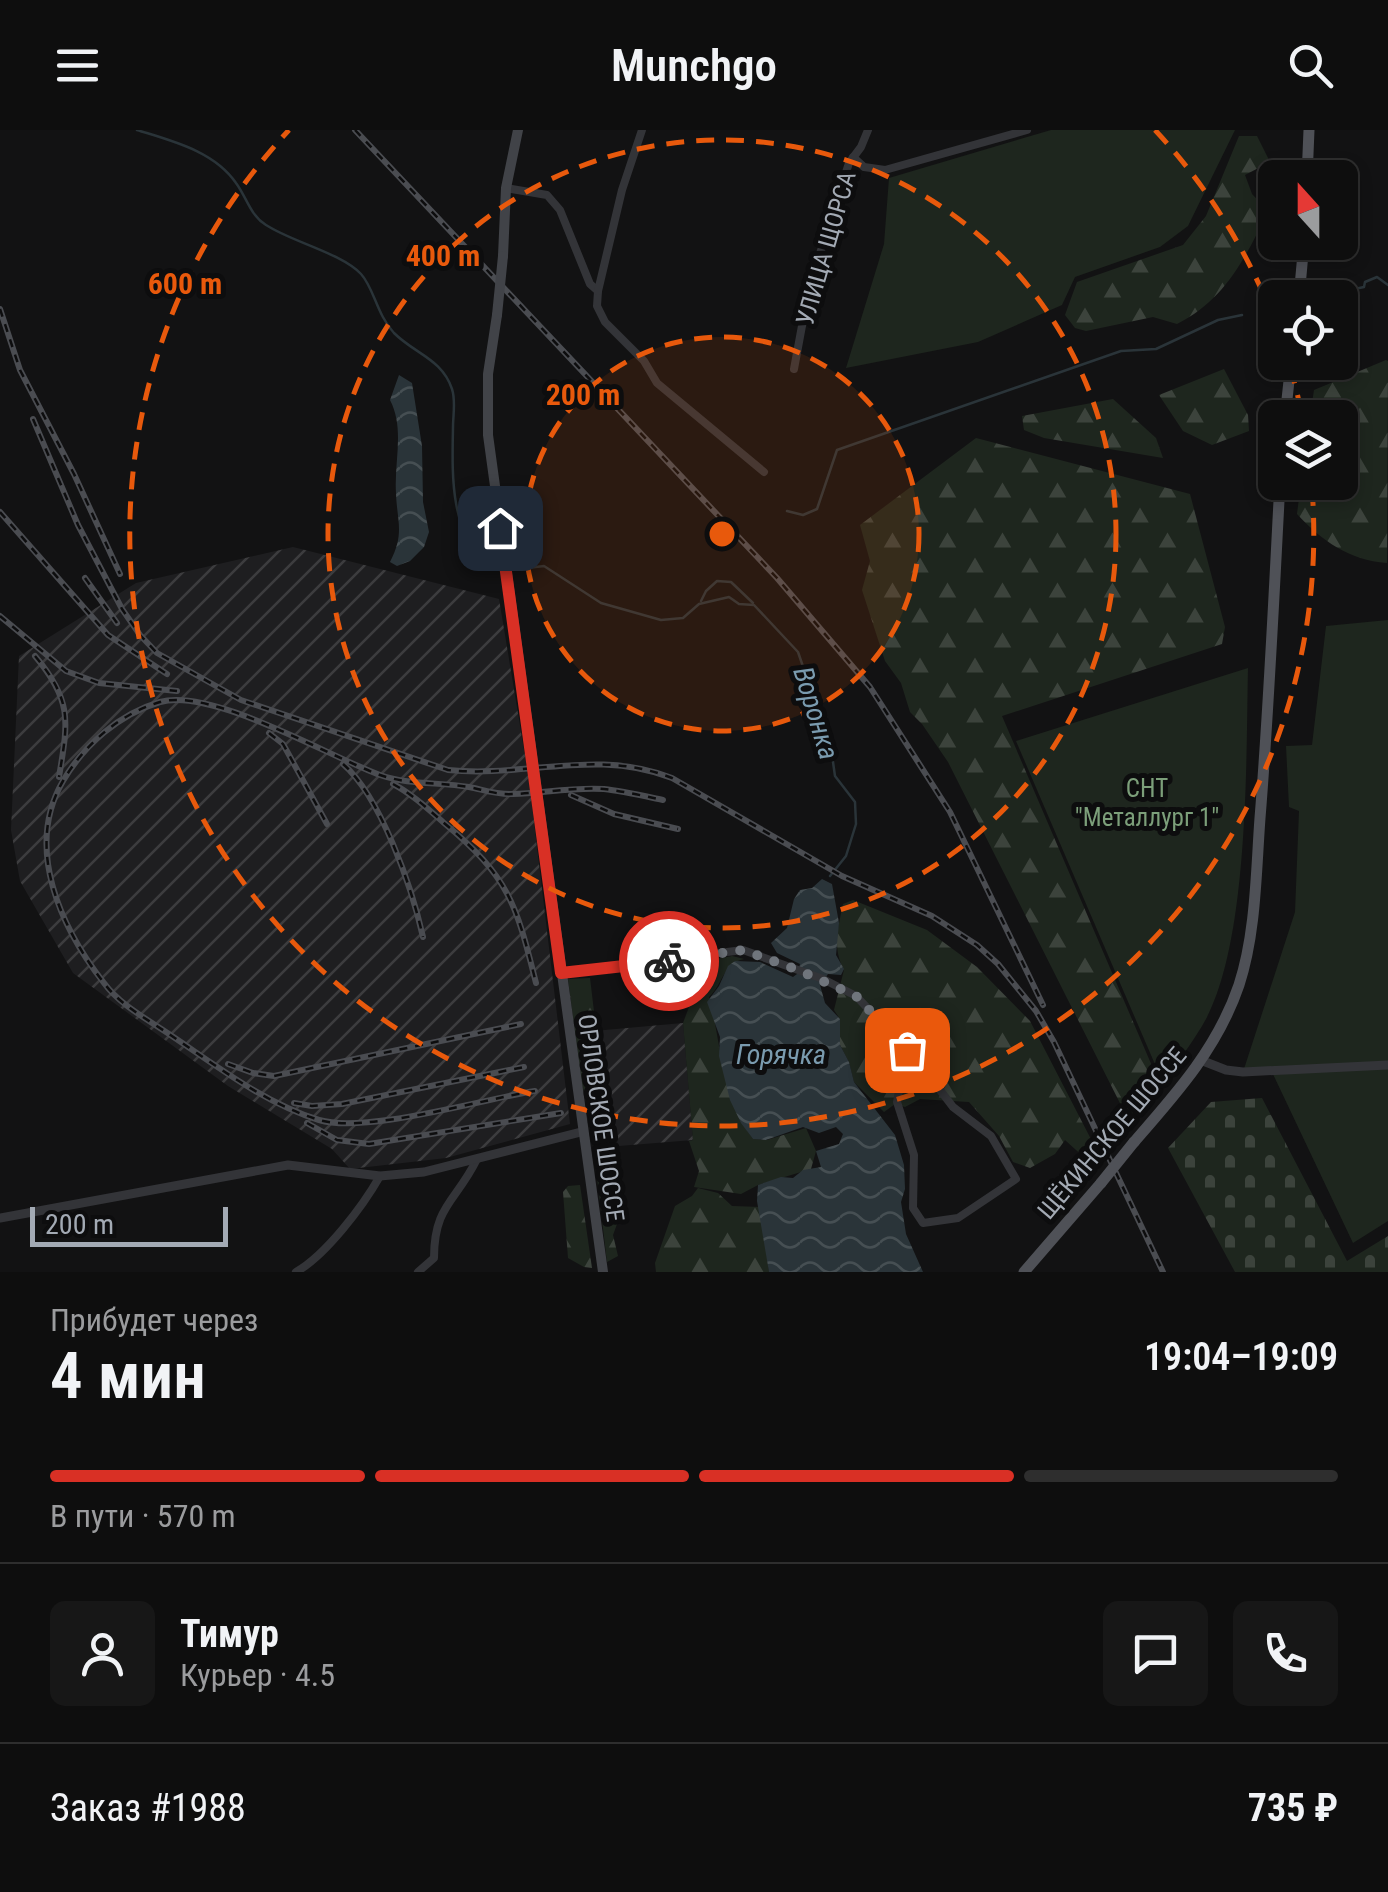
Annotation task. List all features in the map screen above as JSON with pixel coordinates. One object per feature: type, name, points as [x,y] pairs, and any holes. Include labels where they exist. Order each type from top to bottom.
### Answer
[{"type":"main road","name":"ОРЛОВСКОЕ ШОССЕ","points":[[518,130],[506,188],[503,256],[488,374],[488,435],[602,1272]]},
{"type":"main road","points":[[1308,160],[1309,130]]},
{"type":"main road","name":"ЩЁКИНСКОЕ ШОССЕ","points":[[1024,1272],[1203,1061],[1239,984],[1252,913],[1279,500]]},
{"type":"street","points":[[642,130],[622,190],[597,306],[605,322],[644,360],[657,383],[764,472]]},
{"type":"street","name":"УЛИЦА ЩОРСА","points":[[794,370],[809,288],[853,157],[868,130]]},
{"type":"street","points":[[853,157],[864,166],[885,170],[1027,130]]},
{"type":"street","points":[[506,188],[547,194],[560,210],[590,284],[598,291]]},
{"type":"street","points":[[561,973],[743,950],[856,996],[907,1050],[953,1107],[992,1136],[1016,1178],[958,1218],[923,1223],[913,1208],[914,1155],[897,1102],[907,1050]]},
{"type":"street","points":[[1203,1061],[1234,1072],[1388,1065]]},
{"type":"street","points":[[0,1218],[288,1165],[380,1176],[424,1172],[581,1132]]},
{"type":"street","points":[[418,1272],[434,1258],[436,1224],[477,1159]]},
{"type":"street","points":[[296,1272],[345,1224],[380,1176]]},
{"type":"shaded area","points":[[293,547],[499,599],[529,780],[570,1124],[446,1158],[350,1169],[332,1149],[228,1086],[73,973],[20,881],[11,830],[19,656],[136,583]]},
{"type":"shaded area","points":[[683,1023],[693,1140],[606,1147],[594,1031]]},
{"type":"green space","points":[[1051,130],[1235,130],[1188,226],[1160,247],[1075,277],[1062,305],[978,342],[846,368],[884,244],[889,178]]},
{"type":"green space","points":[[1239,136],[1257,136],[1269,160],[1258,160],[1258,168],[1245,175],[1258,200],[1258,230],[1221,290],[1177,324],[1153,317],[1086,331],[1075,328],[1065,315],[1077,282],[1183,245],[1206,216]]},
{"type":"green space","points":[[1388,361],[1387,563],[1337,548],[1297,514],[1299,500],[1358,500],[1358,400],[1313,400],[1314,390],[1338,380],[1358,380],[1358,372]]},
{"type":"green space","points":[[1224,369],[1248,415],[1249,431],[1212,445],[1183,431],[1159,395]]},
{"type":"green space","points":[[1113,399],[1156,438],[1163,458],[1044,438],[1024,430],[1022,416]]},
{"type":"green space","points":[[976,438],[1190,494],[1225,627],[1222,644],[1002,716],[1161,1087],[1128,1119],[948,762],[910,712],[901,683],[885,661],[862,590],[870,561],[860,525]]},
{"type":"green space","points":[[1388,620],[1388,1221],[1353,1243],[1272,1072],[1243,1072],[1295,912],[1299,811],[1289,807],[1286,746],[1312,745],[1326,626]]},
{"type":"green space","name":"СНТ \"Металлург 1\"","points":[[1248,668],[1242,848],[1230,943],[1206,1019],[1163,1083],[1016,741]]},
{"type":"green space","points":[[853,900],[927,930],[977,967],[1030,1021],[1095,1147],[1086,1159],[1065,1140],[1055,1154],[1030,1168],[1013,1162],[999,1136],[969,1102],[920,1099],[905,1107],[895,1104],[884,1112],[854,1082],[840,1045],[840,1019],[834,1010],[844,970],[837,946],[839,922],[843,904]]},
{"type":"green space","points":[[732,956],[744,959],[727,969],[709,997],[734,1106],[753,1139],[767,1140],[806,1128],[816,1151],[811,1169],[741,1194],[694,1187],[699,1171],[689,1141],[693,1140],[683,1023],[692,999],[681,970],[685,965]]},
{"type":"green space","points":[[590,978],[602,1079],[610,1107],[589,1104],[582,1086],[568,979]]},
{"type":"green space","points":[[1262,1098],[1347,1261],[1388,1236],[1388,1272],[1235,1272],[1168,1148],[1211,1102]]},
{"type":"green space","points":[[595,1160],[604,1161],[608,1168],[617,1224],[613,1235],[618,1256],[607,1262]]},
{"type":"green space","points":[[580,1185],[592,1268],[568,1258],[563,1192],[568,1186]]},
{"type":"green space","points":[[698,1188],[718,1193],[732,1206],[760,1207],[769,1272],[656,1272],[655,1263],[675,1206]]},
{"type":"water","points":[[399,375],[412,383],[429,532],[424,547],[410,561],[397,566],[390,562],[399,528],[398,434],[390,400]]},
{"type":"water","name":"Горячка","points":[[822,879],[832,884],[839,923],[836,955],[844,969],[841,975],[828,974],[820,985],[825,1003],[840,1019],[840,1045],[854,1082],[895,1135],[904,1165],[901,1202],[906,1234],[923,1272],[769,1272],[758,1185],[821,1167],[816,1151],[839,1144],[843,1134],[836,1127],[819,1133],[803,1127],[766,1140],[753,1139],[730,1100],[719,1056],[720,1037],[707,1002],[735,961],[760,962],[793,977],[797,974],[800,964],[777,953],[771,943],[787,928],[800,890],[812,888]]},
{"type":"waterway","name":"Воронка","points":[[137,130],[204,155],[227,172],[261,221],[361,274],[394,333],[442,371],[454,398],[454,484],[460,520],[466,537],[488,569],[503,570]]},
{"type":"waterway","points":[[1358,288],[1377,277],[1388,285]]},
{"type":"waterway","points":[[787,511],[803,515],[817,509],[837,450],[1121,351],[1156,349],[1218,320],[1242,315]]},
{"type":"waterway","name":"Воронка","points":[[511,570],[544,566],[601,603],[661,620],[683,618],[699,604],[729,597],[739,604],[754,605],[798,652],[831,748],[835,776],[855,802],[856,824],[846,856],[830,876]]},
{"type":"waterway","points":[[701,601],[717,581],[731,582],[753,603]]},
{"type":"railway","points":[[355,130],[777,578],[870,687],[950,812],[1043,1005]]},
{"type":"railway","points":[[0,309],[20,370],[120,574]]},
{"type":"railway","points":[[33,419],[78,525],[140,635],[157,653],[241,700],[448,770],[588,764],[644,769],[672,778],[842,876],[932,916],[977,945],[1036,1011],[1054,1042],[1163,1272]]},
{"type":"railway","points":[[0,512],[108,635],[167,674]]},
{"type":"railway","points":[[85,578],[117,623]]},
{"type":"railway","points":[[0,616],[66,671],[99,683],[177,691]]},
{"type":"railway","points":[[35,656],[56,686],[65,713],[59,777]]},
{"type":"railway","points":[[535,1091],[425,1114],[340,1123],[299,1113],[223,1071],[118,998],[74,938],[62,913],[47,860],[52,807],[63,781],[92,743],[130,714],[160,702],[182,700],[238,713],[391,778],[501,794],[604,789],[663,800]]},
{"type":"railway","points":[[269,733],[283,744],[327,824]]},
{"type":"railway","points":[[343,764],[382,820],[403,869],[423,937]]},
{"type":"railway","points":[[393,784],[466,842],[496,876],[515,911],[536,983]]},
{"type":"railway","points":[[571,795],[614,814],[678,829]]},
{"type":"railway","points":[[228,1064],[274,1076],[521,1024]]},
{"type":"railway","points":[[294,1103],[342,1104],[524,1067]]},
{"type":"railway","points":[[307,1123],[337,1140],[369,1144],[561,1113]]},
{"type":"way so far","points":[[669,961],[743,950],[798,970],[856,996],[907,1050]]},
{"type":"route","points":[[500,528],[561,973],[669,961]]}]
